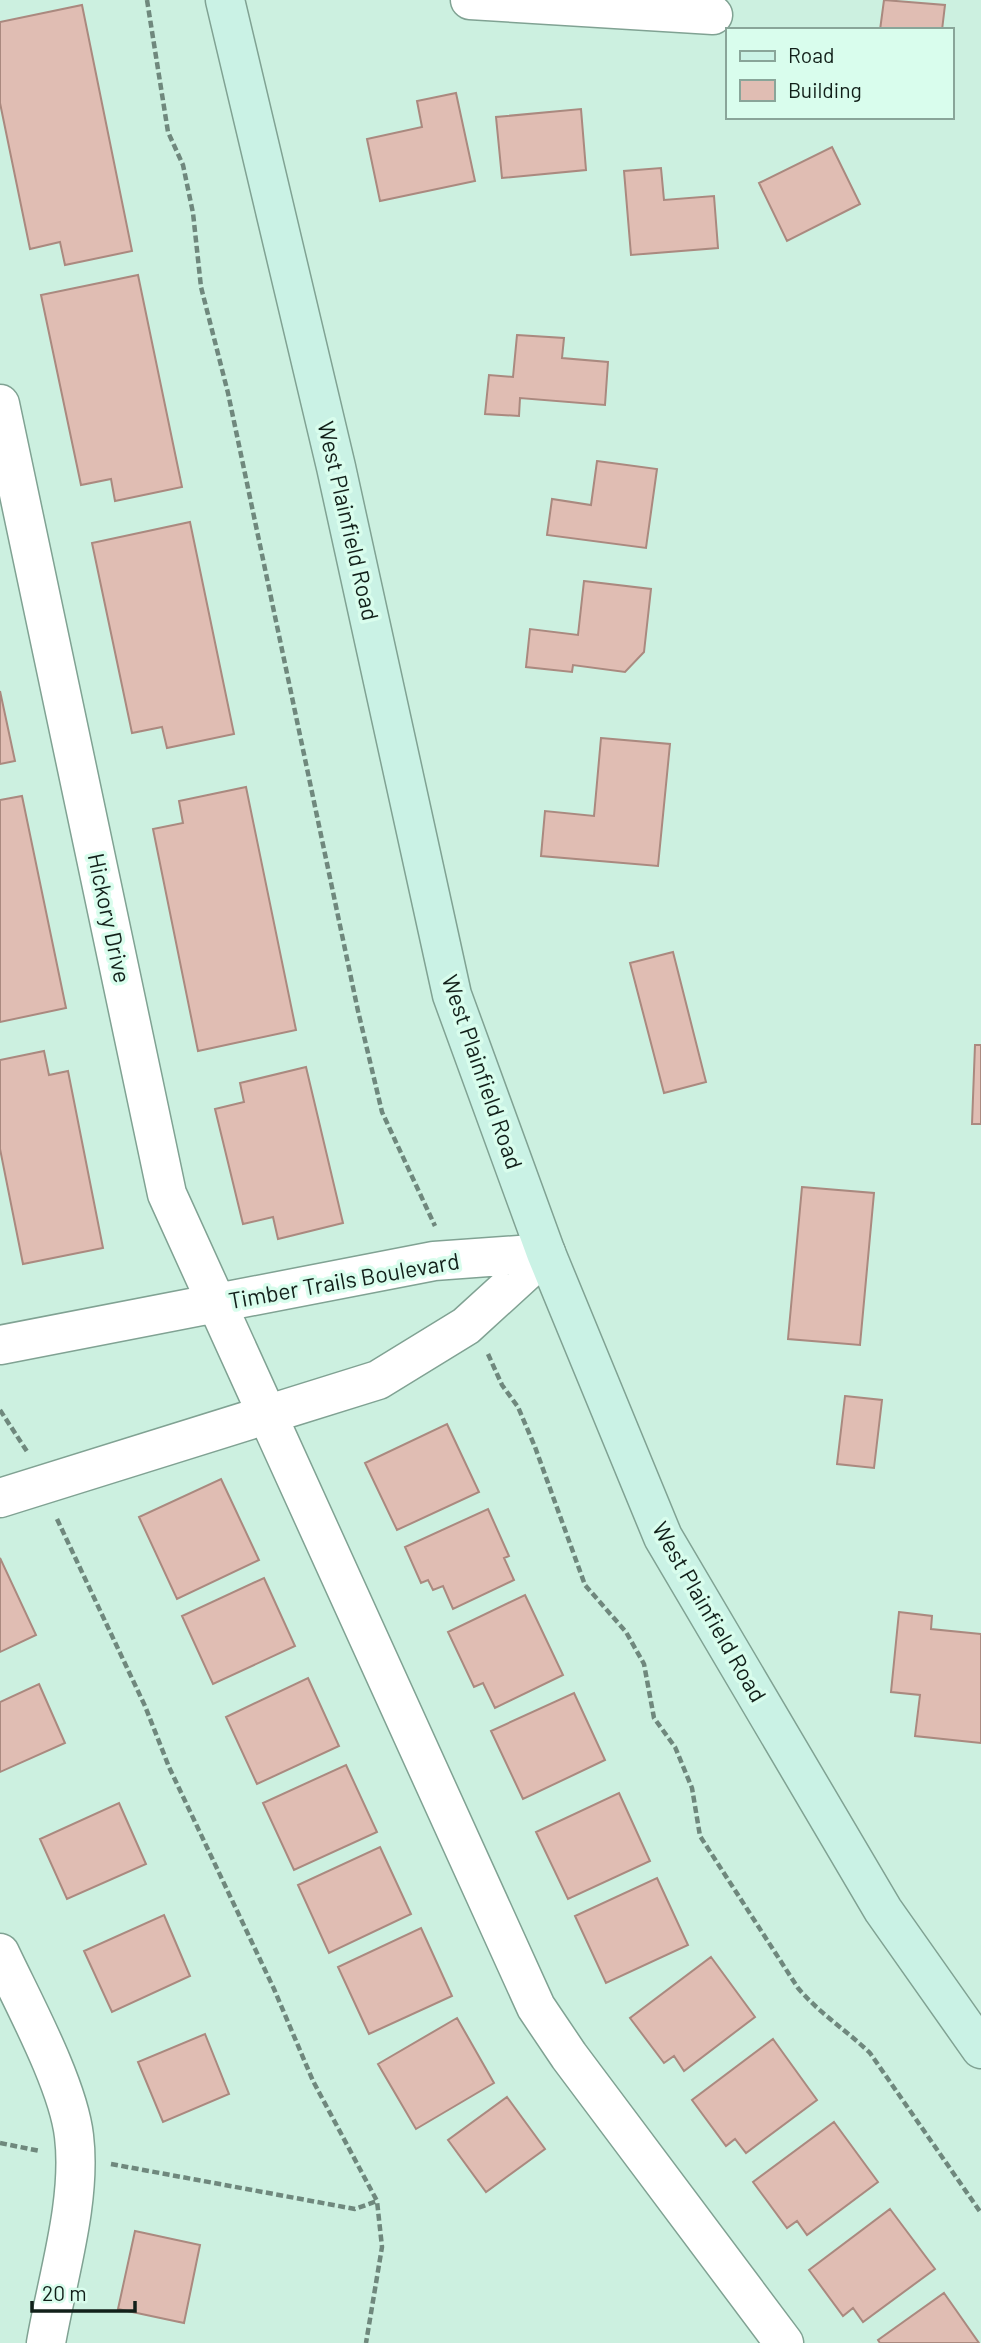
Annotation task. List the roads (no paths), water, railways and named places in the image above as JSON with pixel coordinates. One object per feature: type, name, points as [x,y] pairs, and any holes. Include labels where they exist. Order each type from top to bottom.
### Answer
[{"type":"main road","name":"West Plainfield Road","points":[[225,0],[336,467],[452,995],[546,1254],[663,1538],[883,1910],[981,2049]]},
{"type":"street","points":[[470,0],[713,15]]},
{"type":"street","name":"Hickory Drive","points":[[0,404],[167,1194],[219,1303],[536,2007],[569,2056],[785,2343]]},
{"type":"street","name":"Timber Trails Boulevard","points":[[0,1345],[434,1261],[546,1254]]},
{"type":"street","points":[[0,1499],[378,1380],[466,1326],[546,1254]]},
{"type":"street","points":[[0,1952],[66,2099],[75,2157],[73,2195],[46,2343]]}]
